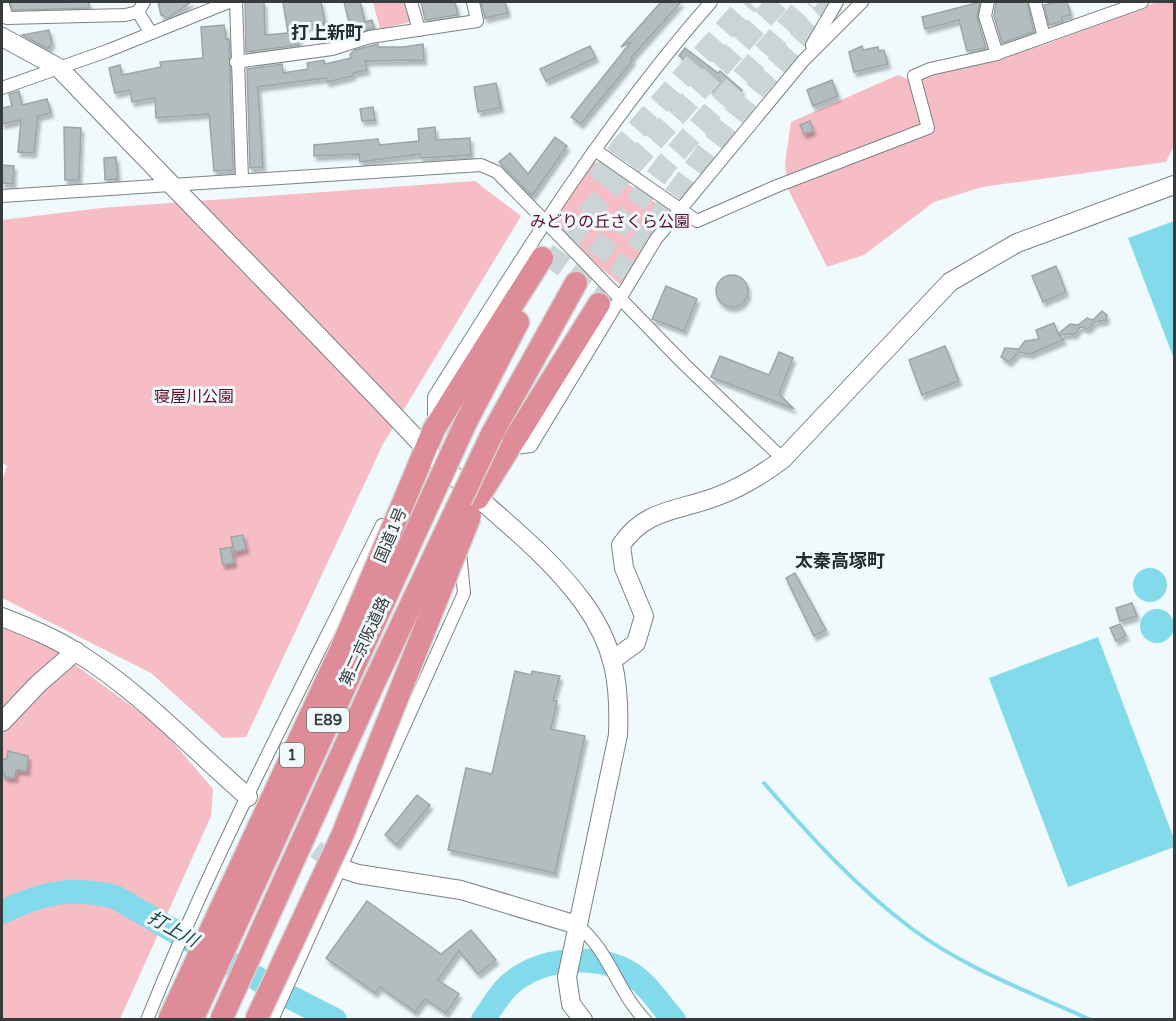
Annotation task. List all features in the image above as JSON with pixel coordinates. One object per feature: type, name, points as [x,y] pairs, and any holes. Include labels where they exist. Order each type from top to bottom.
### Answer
[{"type":"highway","name":"国道1号","points":[[169,1020],[340,652],[430,439],[545,263]]},
{"type":"highway","name":"第二京阪道路","points":[[192,1020],[466,422],[545,263]]},
{"type":"highway","name":"第二京阪道路","points":[[221,1020],[372,687],[500,442],[576,283]]},
{"type":"highway","points":[[256,1020],[346,825],[500,442],[609,300]]},
{"type":"street","points":[[2,2],[6,18],[125,15],[141,7],[151,33]]},
{"type":"street","points":[[2,88],[229,2]]},
{"type":"street","points":[[236,2],[236,62],[242,179]]},
{"type":"street","points":[[411,2],[418,30]]},
{"type":"street","points":[[236,62],[332,49],[370,37],[477,21],[473,2]]},
{"type":"street","points":[[430,439],[434,397],[543,223],[595,150],[711,2]]},
{"type":"street","points":[[803,61],[837,2]]},
{"type":"street","points":[[609,300],[681,208],[803,61],[862,2]]},
{"type":"street","points":[[988,2],[985,16],[997,54]]},
{"type":"street","points":[[1035,2],[1044,37]]},
{"type":"street","points":[[595,150],[697,221],[777,186],[928,128],[914,76],[930,69],[997,54],[1142,2]]},
{"type":"street","points":[[2,37],[59,68],[169,184],[430,439],[478,498],[548,561],[584,603],[614,660],[620,697],[618,735],[567,976],[571,1004],[583,1020]]},
{"type":"street","points":[[2,196],[481,165],[496,172],[609,300],[684,364],[783,459]]},
{"type":"street","points":[[614,660],[636,644],[644,616],[624,568],[621,545],[633,528],[660,513],[718,497],[758,478],[783,459],[950,282],[1017,243],[1174,185]]},
{"type":"street","points":[[147,1020],[176,948],[248,797],[392,506],[409,489]]},
{"type":"street","points":[[272,1020],[464,593],[458,542]]},
{"type":"street","points":[[2,617],[76,651],[108,673],[161,716],[248,797]]},
{"type":"street","points":[[2,722],[38,684],[76,651]]},
{"type":"street","points":[[340,868],[358,874],[462,890],[577,926],[593,937],[632,1006],[645,1020]]},
{"type":"green space","points":[[373,2],[407,2],[411,22],[380,29]]},
{"type":"green space","points":[[1157,2],[1174,2],[1174,145],[1166,162],[982,187],[934,202],[864,255],[827,267],[788,189],[785,163],[791,122],[898,75],[909,80],[1044,45]]},
{"type":"green space","name":"みどりの丘さくら公園","points":[[591,159],[671,213],[621,285],[543,218]]},
{"type":"green space","name":"寝屋川公園","points":[[475,181],[521,216],[383,444],[246,737],[223,738],[151,673],[2,598],[2,480],[7,466],[2,463],[2,220],[101,208]]},
{"type":"green space","points":[[2,625],[36,636],[160,727],[213,789],[211,816],[120,1019],[2,1020]]},
{"type":"water","points":[[1174,221],[1174,359],[1128,238]]},
{"type":"water","points":[[1150,568],[1162,573],[1167,585],[1162,597],[1150,602],[1138,597],[1133,585],[1138,573]]},
{"type":"water","points":[[1157,609],[1169,614],[1174,626],[1169,638],[1157,643],[1145,638],[1140,626],[1145,614]]},
{"type":"water","points":[[1098,637],[1174,839],[1174,847],[1068,887],[989,678]]},
{"type":"building","points":[[10,2],[89,2],[89,8],[13,10]]},
{"type":"building","points":[[158,2],[191,2],[168,18],[161,15]]},
{"type":"building","points":[[245,2],[264,2],[265,35],[288,33],[283,2],[321,2],[325,23],[298,28],[299,45],[246,52]]},
{"type":"building","points":[[344,2],[360,2],[365,22],[372,20],[374,28],[352,34]]},
{"type":"building","points":[[421,2],[455,2],[458,15],[425,20]]},
{"type":"building","points":[[481,2],[505,2],[508,13],[485,18]]},
{"type":"building","points":[[661,2],[681,2],[631,58],[633,60],[581,124],[571,117],[631,42],[621,47]]},
{"type":"building","points":[[980,2],[977,18],[986,48],[967,51],[959,20],[925,29],[922,17]]},
{"type":"building","points":[[996,2],[1027,2],[1034,32],[1002,43],[994,16]]},
{"type":"building","points":[[1067,2],[1071,15],[1062,17],[1063,21],[1049,25],[1044,5]]},
{"type":"building","points":[[224,25],[226,39],[229,39],[233,170],[214,171],[209,114],[156,118],[155,98],[132,102],[130,90],[115,93],[109,68],[120,65],[122,75],[161,67],[160,62],[203,58],[201,27]]},
{"type":"building","points":[[49,30],[52,43],[48,49],[22,35]]},
{"type":"building","points":[[378,44],[378,47],[403,47],[423,44],[424,60],[365,61],[367,70],[353,73],[353,76],[327,82],[326,78],[258,87],[263,167],[250,168],[247,69],[282,64],[283,73],[308,69],[307,63],[324,60],[325,64],[351,58],[350,54],[355,50]]},
{"type":"building","points":[[590,46],[596,58],[546,81],[540,69]]},
{"type":"building","points":[[862,46],[863,50],[878,47],[879,51],[884,50],[888,64],[854,72],[849,52]]},
{"type":"building","points":[[685,48],[718,73],[720,71],[742,90],[728,105],[693,74],[696,70],[679,56]]},
{"type":"building","points":[[832,80],[838,96],[813,106],[807,90]]},
{"type":"building","points":[[496,83],[501,108],[478,112],[474,87]]},
{"type":"building","points":[[19,91],[22,105],[47,99],[51,113],[38,116],[34,153],[18,152],[21,120],[2,124],[2,108],[12,106],[9,94]]},
{"type":"building","points":[[373,107],[375,120],[362,121],[360,109]]},
{"type":"building","points":[[810,121],[813,131],[804,134],[800,125]]},
{"type":"building","points":[[64,127],[81,128],[79,180],[65,180]]},
{"type":"building","points":[[435,127],[436,140],[470,138],[471,155],[421,158],[420,154],[360,162],[359,154],[314,156],[314,145],[378,139],[379,145],[419,141],[418,129]]},
{"type":"building","points":[[555,137],[567,146],[532,196],[499,162],[510,153],[528,174]]},
{"type":"building","points":[[116,157],[118,179],[105,180],[104,158]]},
{"type":"building","points":[[2,165],[14,166],[13,184],[2,183]]},
{"type":"building","points":[[1056,266],[1066,292],[1043,302],[1032,276]]},
{"type":"building","points":[[732,275],[743,280],[748,291],[743,302],[732,307],[721,302],[716,291],[721,280]]},
{"type":"building","points":[[666,286],[697,299],[684,331],[652,319]]},
{"type":"building","points":[[1102,311],[1107,315],[1106,320],[1095,322],[1088,329],[1080,327],[1075,334],[1059,335],[1064,340],[1030,354],[1019,352],[1009,362],[1001,357],[1005,348],[1019,349],[1025,341],[1039,339],[1036,330],[1054,323],[1058,334],[1070,324],[1078,325],[1087,318],[1093,320]]},
{"type":"building","points":[[945,346],[959,381],[922,395],[909,360]]},
{"type":"building","points":[[779,352],[793,358],[779,394],[794,409],[711,377],[720,356],[769,375]]},
{"type":"building","points":[[243,535],[246,549],[234,552],[231,537]]},
{"type":"building","points":[[231,547],[234,563],[223,565],[220,549]]},
{"type":"building","points":[[795,573],[826,630],[814,636],[786,578]]},
{"type":"building","points":[[1132,603],[1137,616],[1120,621],[1116,608]]},
{"type":"building","points":[[1120,624],[1126,636],[1116,641],[1110,628]]},
{"type":"building","points":[[515,671],[531,675],[532,671],[560,676],[553,700],[557,701],[551,729],[585,736],[555,873],[448,850],[466,768],[492,774]]},
{"type":"building","points":[[8,751],[28,756],[27,771],[16,770],[15,778],[5,777],[5,774],[2,774],[2,759],[7,759]]},
{"type":"building","points":[[417,795],[430,805],[397,845],[385,835]]},
{"type":"building","points":[[367,901],[441,954],[471,930],[496,960],[478,974],[459,951],[438,980],[459,994],[446,1013],[425,999],[415,1012],[380,987],[375,993],[326,958]]},
{"type":"waterway","points":[[764,783],[852,878],[911,928],[975,967],[1091,1020]]},
{"type":"waterway","name":"打上川","points":[[2,912],[30,900],[57,893],[84,892],[115,897],[286,995],[335,1020]]},
{"type":"waterway","name":"打上川","points":[[483,1020],[501,993],[515,980],[543,966],[576,961],[593,961],[624,970],[642,982],[674,1020]]},
{"type":"tunnel","points":[[597,182],[621,148],[749,2]]},
{"type":"tunnel","points":[[549,269],[592,209],[778,2]]},
{"type":"tunnel","points":[[576,283],[667,163],[808,2]]},
{"type":"tunnel","points":[[599,304],[710,147],[770,72],[835,2]]},
{"type":"tunnel","points":[[273,816],[339,867]]},
{"type":"district","name":"打上新町","points":[[327,33]]},
{"type":"district","name":"太秦高塚町","points":[[840,561]]}]
